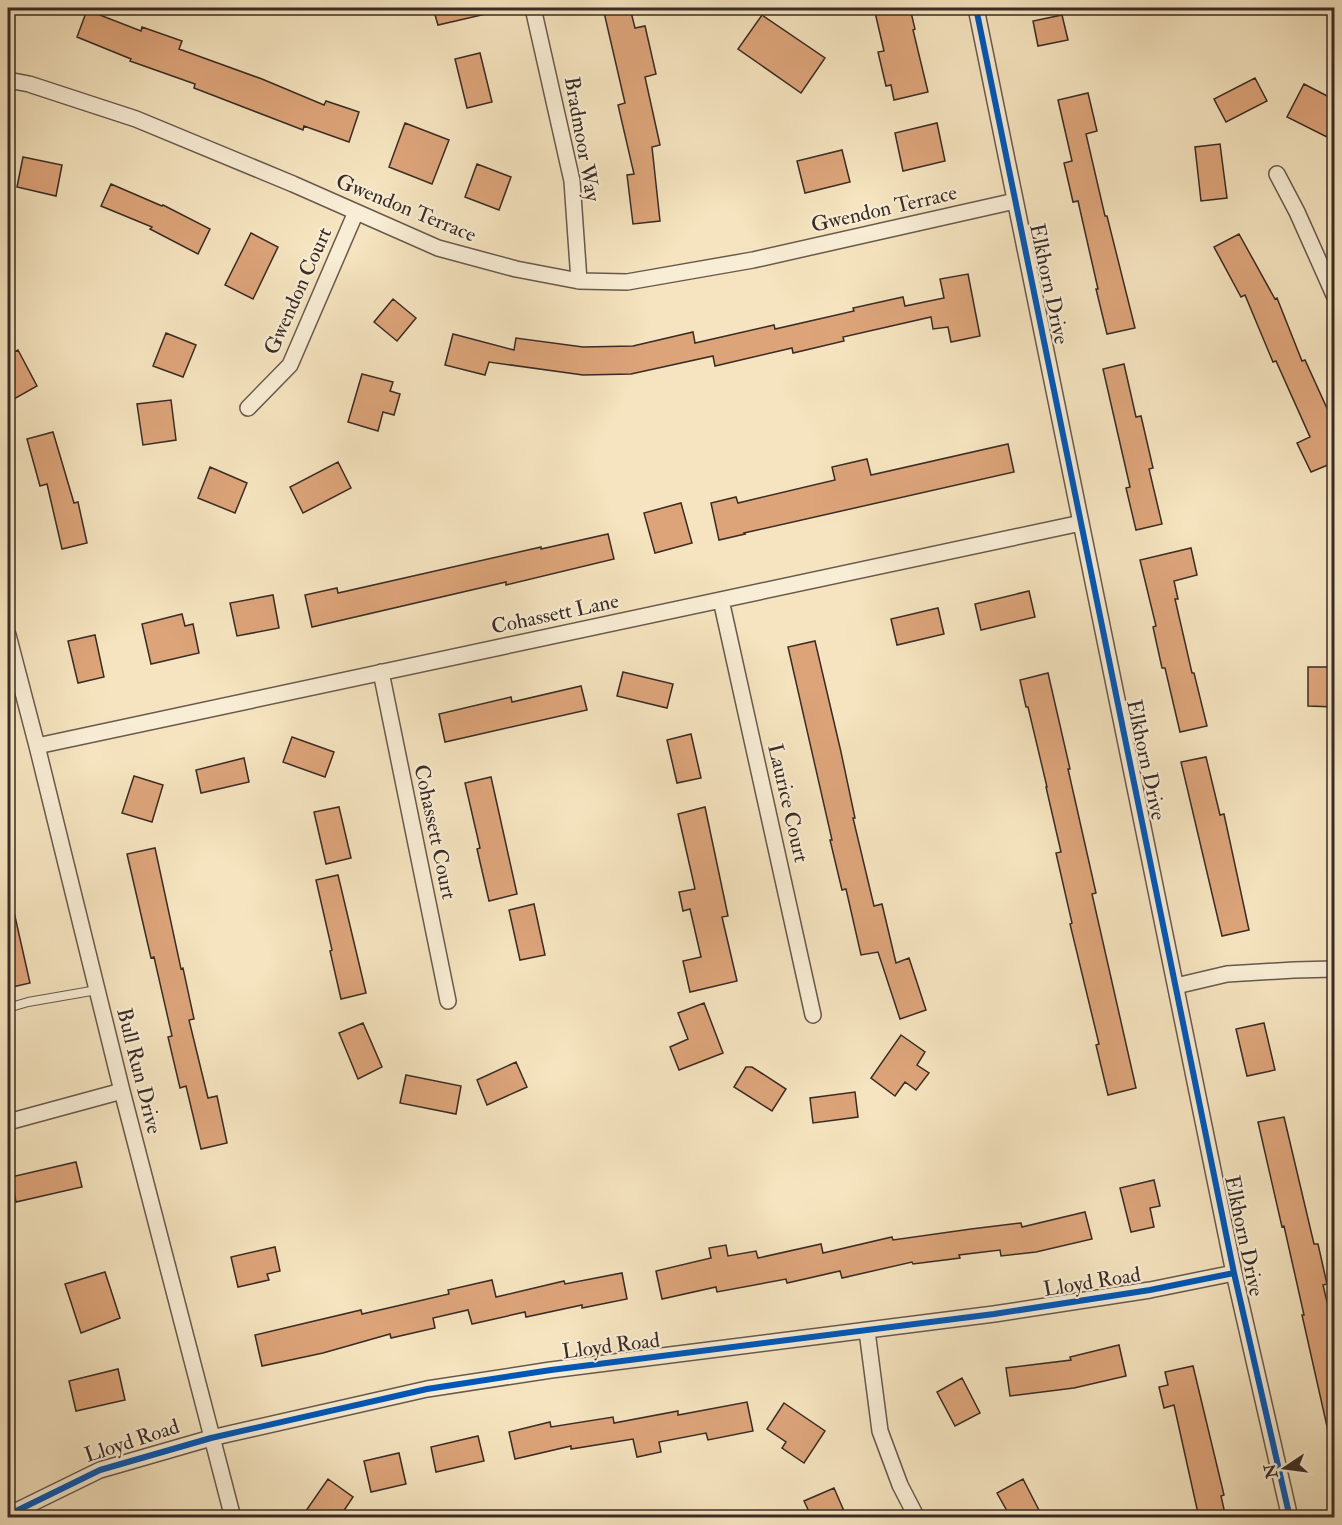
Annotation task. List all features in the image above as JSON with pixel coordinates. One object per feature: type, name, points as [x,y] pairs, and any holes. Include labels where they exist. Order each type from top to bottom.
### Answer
[{"type":"street","name":"Bradmoor Way","points":[[533,8],[572,181],[579,280]]},
{"type":"street","name":"Elkhorn Drive","points":[[976,8],[1234,1273],[1290,1518]]},
{"type":"street","name":"Gwendon Terrace","points":[[8,80],[29,84],[136,119],[438,248],[516,269],[579,280],[627,282],[742,262],[1015,201]]},
{"type":"street","points":[[1277,174],[1335,295]]},
{"type":"street","name":"Gwendon Court","points":[[248,408],[290,365],[356,212]]},
{"type":"street","name":"Cohassett Lane","points":[[37,746],[1081,523]]},
{"type":"street","name":"Laurice Court","points":[[721,600],[813,1015]]},
{"type":"street","name":"Bull Run Drive","points":[[8,635],[232,1518]]},
{"type":"street","name":"Cohassett Court","points":[[381,672],[448,1001]]},
{"type":"street","points":[[1176,986],[1227,974],[1335,969]]},
{"type":"street","points":[[8,1122],[122,1091]]},
{"type":"street","name":"Lloyd Road","points":[[8,1515],[100,1470],[211,1438],[427,1389],[551,1370],[994,1314],[1150,1290],[1234,1273]]},
{"type":"street","points":[[867,1331],[880,1431],[900,1485],[917,1518]]},
{"type":"lane","points":[[11,1007],[97,990]]},
{"type":"building","points":[[433,8],[485,8],[486,14],[438,25]]},
{"type":"building","points":[[603,8],[630,8],[635,28],[645,26],[656,74],[645,77],[660,145],[652,147],[660,221],[633,224],[627,175],[634,174],[618,105],[625,103]]},
{"type":"building","points":[[874,8],[910,8],[928,92],[894,100],[891,85],[886,86],[878,52],[884,51]]},
{"type":"building","points":[[87,10],[141,31],[142,27],[182,41],[179,49],[262,79],[324,105],[326,101],[359,112],[349,142],[304,126],[303,130],[194,88],[195,84],[130,61],[131,59],[77,37]]},
{"type":"building","points":[[762,15],[825,58],[801,93],[738,49]]},
{"type":"building","points":[[1062,15],[1068,40],[1038,46],[1033,21]]},
{"type":"building","points":[[480,53],[492,102],[467,108],[455,59]]},
{"type":"building","points":[[1255,78],[1267,101],[1226,122],[1214,99]]},
{"type":"building","points":[[1304,84],[1335,100],[1335,141],[1287,117]]},
{"type":"building","points":[[1088,93],[1097,131],[1086,134],[1135,328],[1107,334],[1078,201],[1073,202],[1064,163],[1072,161],[1058,100]]},
{"type":"building","points":[[405,123],[449,140],[432,184],[389,167]]},
{"type":"building","points":[[937,123],[945,161],[903,171],[895,133]]},
{"type":"building","points":[[1220,144],[1227,198],[1201,201],[1195,147]]},
{"type":"building","points":[[842,150],[850,182],[805,193],[797,161]]},
{"type":"building","points":[[23,157],[62,165],[56,196],[17,187]]},
{"type":"building","points":[[477,164],[511,177],[499,210],[465,197]]},
{"type":"building","points":[[111,184],[163,205],[210,229],[198,254],[150,229],[152,227],[101,206]]},
{"type":"building","points":[[251,233],[278,247],[253,299],[225,285]]},
{"type":"building","points":[[1239,234],[1275,299],[1277,298],[1302,361],[1305,360],[1335,426],[1335,462],[1311,472],[1297,443],[1310,437],[1276,361],[1273,362],[1245,295],[1241,297],[1214,247]]},
{"type":"building","points":[[968,274],[980,336],[951,342],[948,327],[933,329],[931,317],[843,337],[844,341],[793,353],[792,348],[715,366],[713,356],[631,374],[583,375],[489,362],[485,375],[445,365],[453,334],[514,350],[516,338],[583,347],[633,346],[693,332],[695,343],[774,325],[775,329],[903,297],[905,306],[944,298],[940,279]]},
{"type":"building","points":[[393,299],[416,318],[397,341],[374,322]]},
{"type":"building","points":[[166,333],[196,345],[183,377],[153,366]]},
{"type":"building","points":[[18,350],[37,386],[14,399],[8,387],[8,355]]},
{"type":"building","points":[[1124,364],[1136,417],[1141,416],[1153,468],[1149,469],[1162,524],[1136,530],[1126,488],[1130,487],[1103,369]]},
{"type":"building","points":[[362,374],[393,382],[390,391],[400,394],[394,415],[383,412],[378,431],[348,422]]},
{"type":"building","points":[[171,400],[176,440],[143,445],[137,404]]},
{"type":"building","points":[[53,432],[74,503],[78,502],[87,543],[62,549],[47,484],[40,486],[27,439]]},
{"type":"building","points":[[1008,444],[1014,472],[719,540],[711,503],[736,497],[738,503],[835,480],[832,467],[867,459],[871,475]]},
{"type":"building","points":[[338,462],[351,488],[303,513],[290,487]]},
{"type":"building","points":[[210,467],[247,483],[235,513],[198,498]]},
{"type":"building","points":[[681,503],[692,543],[655,553],[644,513]]},
{"type":"building","points":[[608,534],[614,559],[312,627],[305,595],[337,588],[338,593]]},
{"type":"building","points":[[1191,548],[1197,575],[1174,581],[1178,599],[1175,599],[1207,726],[1180,732],[1165,668],[1162,668],[1153,627],[1156,626],[1140,560]]},
{"type":"building","points":[[1029,591],[1035,617],[981,630],[975,604]]},
{"type":"building","points":[[273,595],[279,628],[237,636],[230,603]]},
{"type":"building","points":[[938,608],[944,634],[897,645],[891,619]]},
{"type":"building","points":[[182,614],[185,626],[193,624],[199,653],[151,664],[142,624]]},
{"type":"building","points":[[95,635],[104,677],[78,683],[68,641]]},
{"type":"building","points":[[815,641],[874,906],[882,904],[896,963],[909,958],[926,1010],[900,1019],[878,952],[861,955],[846,889],[842,890],[830,840],[832,840],[788,647]]},
{"type":"building","points":[[1308,667],[1335,667],[1335,707],[1308,706]]},
{"type":"building","points":[[623,672],[673,684],[667,708],[617,696]]},
{"type":"building","points":[[1048,673],[1096,893],[1092,894],[1136,1088],[1108,1095],[1096,1045],[1099,1044],[1070,924],[1072,923],[1056,853],[1061,852],[1020,680]]},
{"type":"building","points":[[581,686],[587,710],[445,742],[439,714],[511,697],[512,702]]},
{"type":"building","points":[[691,734],[701,778],[677,783],[667,740]]},
{"type":"building","points":[[292,737],[334,752],[325,777],[283,762]]},
{"type":"building","points":[[1206,757],[1220,815],[1224,814],[1249,930],[1222,936],[1181,762]]},
{"type":"building","points":[[244,758],[249,782],[201,793],[196,770]]},
{"type":"building","points":[[134,776],[163,785],[152,822],[122,813]]},
{"type":"building","points":[[491,777],[517,894],[489,901],[465,783]]},
{"type":"building","points":[[339,807],[351,858],[326,864],[314,812]]},
{"type":"building","points":[[705,807],[728,916],[722,917],[737,981],[690,992],[683,961],[701,957],[690,909],[683,911],[679,892],[695,889],[678,814]]},
{"type":"building","points":[[155,848],[194,1019],[189,1020],[208,1098],[217,1096],[227,1143],[201,1149],[186,1086],[180,1088],[168,1037],[172,1036],[127,854]]},
{"type":"building","points":[[338,875],[366,993],[341,999],[316,880]]},
{"type":"building","points":[[534,904],[545,955],[520,960],[509,910]]},
{"type":"building","points":[[14,912],[30,983],[8,988],[8,913]]},
{"type":"building","points":[[704,1003],[723,1053],[679,1070],[670,1047],[688,1039],[678,1013]]},
{"type":"building","points":[[363,1023],[382,1067],[358,1079],[339,1033]]},
{"type":"building","points":[[1264,1023],[1275,1070],[1247,1076],[1236,1029]]},
{"type":"building","points":[[901,1035],[925,1052],[917,1065],[929,1073],[916,1090],[905,1082],[895,1096],[871,1078]]},
{"type":"building","points":[[516,1062],[527,1087],[487,1105],[477,1080]]},
{"type":"building","points":[[746,1067],[752,1067],[786,1089],[772,1111],[734,1087]]},
{"type":"building","points":[[406,1075],[461,1086],[456,1114],[400,1103]]},
{"type":"building","points":[[855,1092],[858,1117],[813,1123],[810,1098]]},
{"type":"building","points":[[1284,1117],[1314,1244],[1318,1244],[1327,1284],[1323,1285],[1335,1336],[1335,1430],[1328,1431],[1284,1226],[1282,1227],[1258,1122]]},
{"type":"building","points":[[76,1162],[82,1187],[16,1202],[11,1177]]},
{"type":"building","points":[[1154,1180],[1160,1206],[1150,1208],[1154,1227],[1131,1232],[1120,1188]]},
{"type":"building","points":[[1085,1212],[1092,1239],[1036,1252],[1001,1256],[1000,1250],[959,1255],[960,1258],[913,1264],[912,1262],[842,1278],[840,1271],[787,1283],[786,1279],[717,1292],[716,1287],[662,1299],[656,1271],[711,1258],[709,1248],[726,1245],[728,1256],[756,1251],[758,1258],[821,1244],[823,1253],[892,1237],[893,1240],[1021,1223],[1022,1227]]},
{"type":"building","points":[[275,1247],[280,1271],[267,1274],[269,1280],[238,1287],[231,1257]]},
{"type":"building","points":[[105,1272],[120,1318],[81,1333],[65,1284]]},
{"type":"building","points":[[622,1273],[627,1299],[582,1308],[582,1305],[526,1317],[525,1312],[472,1324],[468,1310],[433,1318],[435,1328],[391,1338],[390,1334],[323,1353],[262,1366],[255,1335],[361,1310],[362,1314],[449,1294],[448,1290],[492,1280],[496,1297],[564,1281],[565,1284]]},
{"type":"building","points":[[1119,1345],[1126,1376],[1074,1388],[1010,1396],[1006,1368],[1071,1360],[1070,1357]]},
{"type":"building","points":[[1193,1366],[1224,1495],[1221,1496],[1226,1518],[1199,1518],[1174,1405],[1164,1408],[1159,1387],[1168,1385],[1165,1372]]},
{"type":"building","points":[[118,1369],[125,1400],[76,1411],[69,1381]]},
{"type":"building","points":[[962,1378],[980,1413],[955,1426],[937,1392]]},
{"type":"building","points":[[747,1402],[753,1431],[708,1440],[706,1433],[659,1442],[661,1452],[637,1457],[633,1439],[571,1449],[571,1446],[515,1459],[509,1432],[550,1422],[551,1427],[613,1417],[614,1423],[678,1411],[678,1415]]},
{"type":"building","points":[[784,1403],[825,1431],[804,1463],[782,1448],[786,1442],[767,1429]]},
{"type":"building","points":[[478,1436],[484,1461],[436,1472],[431,1447]]},
{"type":"building","points":[[399,1453],[406,1484],[371,1492],[364,1461]]},
{"type":"building","points":[[328,1479],[353,1497],[339,1518],[301,1518]]},
{"type":"building","points":[[1023,1479],[1043,1518],[1011,1518],[997,1493]]},
{"type":"building","points":[[834,1488],[847,1518],[812,1518],[804,1501]]},
{"type":"cycle path","points":[[976,8],[1234,1273],[1290,1518]]},
{"type":"cycle path","points":[[8,1515],[100,1470],[211,1438],[427,1389],[551,1370],[994,1314],[1150,1290],[1234,1273]]}]
